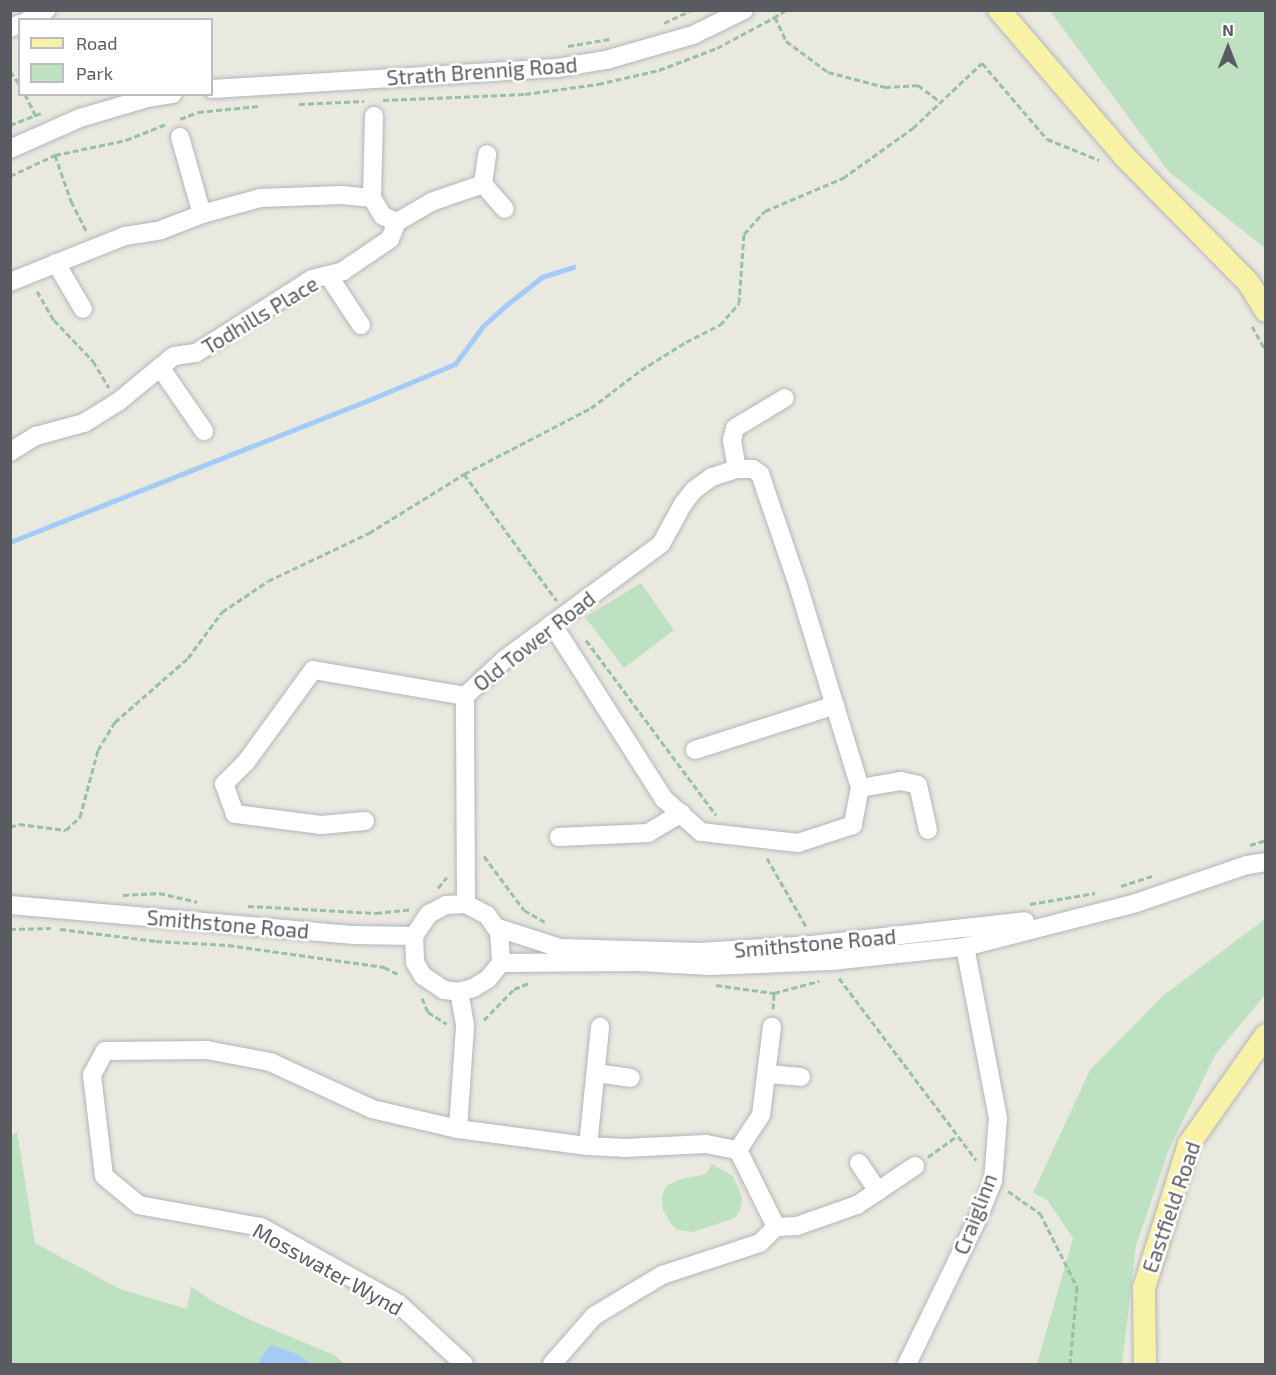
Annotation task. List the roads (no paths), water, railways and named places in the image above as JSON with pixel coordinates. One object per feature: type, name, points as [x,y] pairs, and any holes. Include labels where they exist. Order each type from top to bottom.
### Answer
[{"type":"main road","points":[[999,10],[1124,156],[1248,282],[1266,310]]},
{"type":"main road","name":"Eastfield Road","points":[[1145,1365],[1144,1288],[1189,1144],[1266,1035]]},
{"type":"street","points":[[32,18],[46,10]]},
{"type":"street","name":"Strath Brennig Road","points":[[213,89],[557,68],[606,60],[693,35],[744,10]]},
{"type":"street","points":[[10,148],[43,133],[147,98],[160,96]]},
{"type":"street","points":[[374,116],[372,198],[383,216],[397,222]]},
{"type":"street","points":[[175,127],[202,214]]},
{"type":"street","points":[[487,154],[483,184],[505,209]]},
{"type":"street","name":"Todhills Place","points":[[10,452],[36,436],[84,423],[118,402],[174,356],[196,353],[312,279],[343,271],[390,239],[397,222],[431,202],[483,184]]},
{"type":"street","points":[[10,282],[125,236],[162,230],[202,214],[260,198],[342,195],[372,198]]},
{"type":"street","points":[[56,263],[83,309]]},
{"type":"street","name":"Todhills Place","points":[[328,275],[361,325]]},
{"type":"street","points":[[160,367],[204,431]]},
{"type":"street","points":[[559,619],[664,799],[701,832],[798,843],[853,825],[860,788],[835,705],[760,474],[753,469],[737,469],[732,440],[735,428],[785,398]]},
{"type":"street","name":"Old Tower Road","points":[[466,904],[465,696],[505,659],[661,544],[683,504],[694,490],[712,477],[737,469]]},
{"type":"street","points":[[365,821],[321,825],[235,814],[224,784],[246,762],[313,670],[465,696]]},
{"type":"street","points":[[695,750],[835,705]]},
{"type":"street","points":[[860,788],[901,781],[918,784],[928,830]]},
{"type":"street","points":[[559,837],[648,833],[681,813]]},
{"type":"street","name":"Smithstone Road","points":[[501,963],[639,962],[835,969],[965,947],[1136,903],[1247,865],[1266,861]]},
{"type":"street","name":"Smithstone Road","points":[[466,904],[487,915],[495,927],[560,948],[700,952],[812,945],[1001,925],[1136,903]]},
{"type":"street","points":[[466,904],[446,905],[429,914],[414,936],[416,962],[423,976],[436,986],[459,992],[473,988],[488,979],[501,963],[499,932],[495,927]]},
{"type":"street","name":"Smithstone Road","points":[[10,905],[355,935],[414,936]]},
{"type":"street","name":"Smithstone Road","points":[[10,912],[42,909]]},
{"type":"street","name":"Craiglinn","points":[[907,1365],[978,1218],[993,1181],[998,1118],[965,947]]},
{"type":"street","points":[[458,1130],[464,1035],[459,992]]},
{"type":"street","points":[[588,1146],[600,1027]]},
{"type":"street","points":[[772,1027],[762,1115],[738,1150],[776,1227]]},
{"type":"street","name":"Mosswater Wynd","points":[[464,1365],[399,1304],[261,1227],[139,1205],[104,1176],[92,1075],[105,1051],[207,1050],[270,1062],[372,1109],[458,1130],[624,1149],[706,1144],[738,1150]]},
{"type":"street","points":[[596,1073],[631,1078]]},
{"type":"street","points":[[768,1074],[801,1077]]},
{"type":"street","points":[[859,1163],[878,1191]]},
{"type":"street","points":[[552,1365],[594,1316],[662,1275],[760,1243],[776,1227],[797,1226],[857,1205],[915,1166]]},
{"type":"water","points":[[271,1345],[297,1354],[311,1364],[260,1364],[260,1359]]},
{"type":"waterway","points":[[10,542],[455,364],[483,326],[505,306],[542,277],[573,267]]}]
